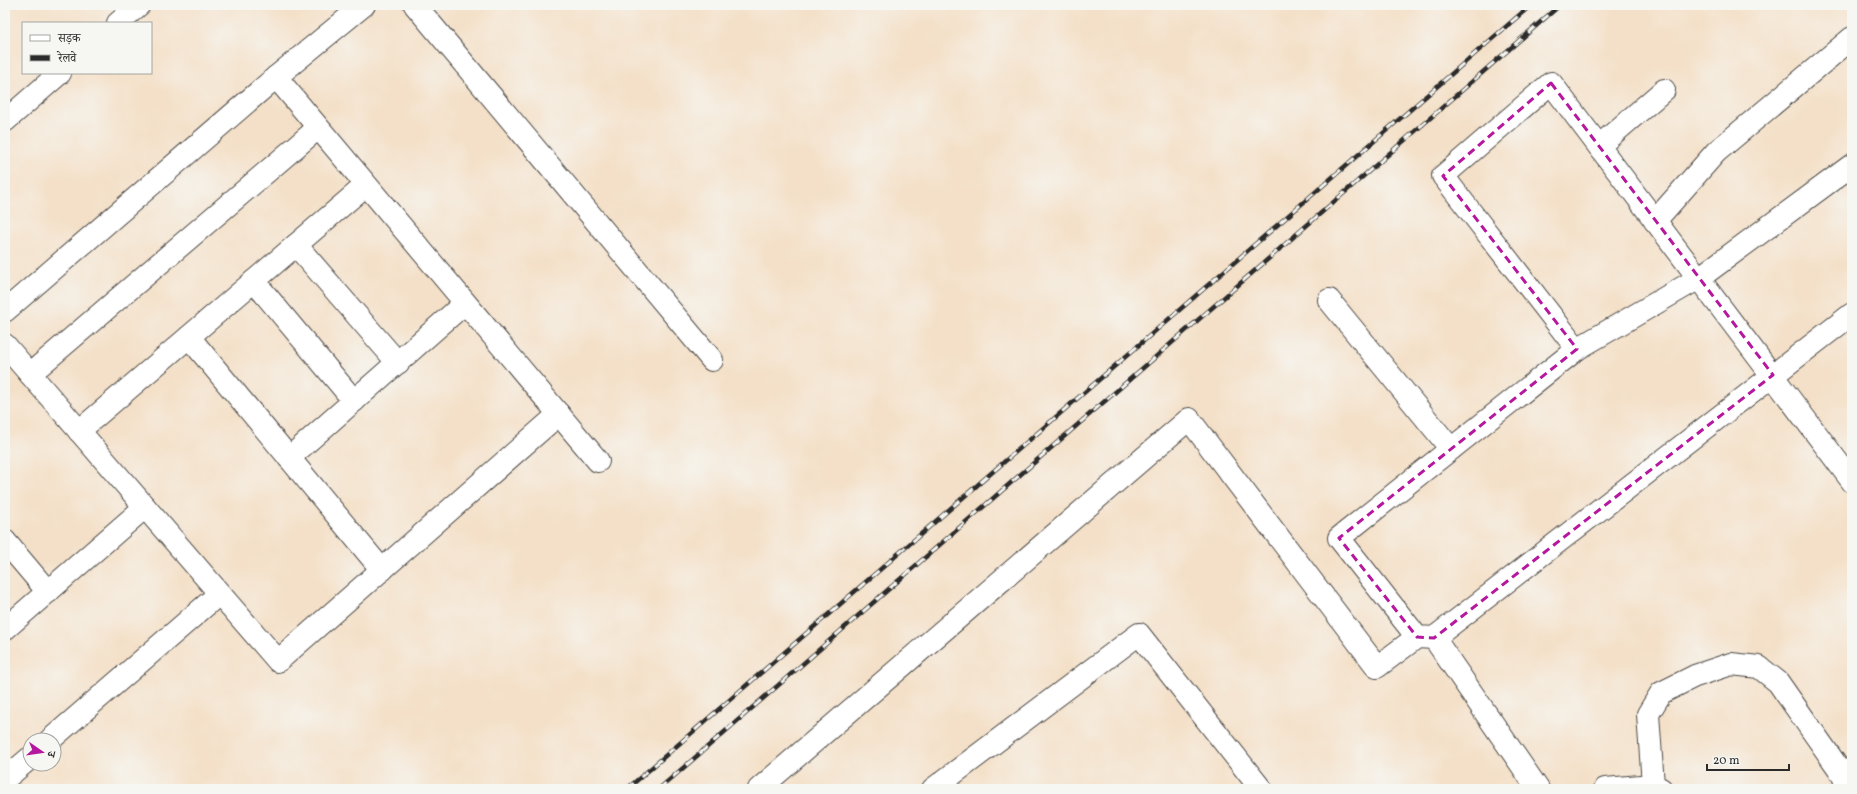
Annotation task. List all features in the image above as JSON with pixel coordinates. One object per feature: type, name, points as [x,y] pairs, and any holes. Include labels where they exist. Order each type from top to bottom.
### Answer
[{"type":"street","points":[[119,22],[139,5]]},
{"type":"street","points":[[5,311],[276,77],[364,5]]},
{"type":"street","points":[[415,5],[712,360]]},
{"type":"street","points":[[1655,221],[1716,152],[1852,38]]},
{"type":"street","points":[[5,121],[59,74]]},
{"type":"street","points":[[276,77],[598,461]]},
{"type":"street","points":[[1578,350],[1443,176],[1551,83],[1852,481]]},
{"type":"street","points":[[1599,146],[1664,90]]},
{"type":"street","points":[[30,374],[318,128]]},
{"type":"street","points":[[1538,789],[1425,637],[1339,538],[1578,350],[1698,278],[1852,165]]},
{"type":"street","points":[[79,431],[366,185]]},
{"type":"street","points":[[296,245],[398,363]]},
{"type":"street","points":[[254,281],[354,401]]},
{"type":"street","points":[[1330,300],[1451,449]]},
{"type":"street","points":[[289,458],[466,303]]},
{"type":"street","points":[[759,789],[1189,419],[1377,667],[1425,637],[1852,314]]},
{"type":"street","points":[[188,337],[382,570]]},
{"type":"street","points":[[5,344],[278,661],[559,414]]},
{"type":"street","points":[[5,629],[145,507]]},
{"type":"street","points":[[5,541],[48,592]]},
{"type":"street","points":[[59,732],[219,594]]},
{"type":"street","points":[[933,789],[1139,634],[1261,789]]},
{"type":"street","points":[[1605,789],[1657,787],[1648,714],[1661,693],[1695,676],[1731,664],[1759,667],[1778,682],[1839,769],[1847,783],[1843,789]]},
{"type":"street","points":[[5,779],[22,765]]},
{"type":"highlighted area","points":[[1551,83],[1773,375],[1434,638],[1417,637],[1339,538],[1577,349],[1443,176]]},
{"type":"railway","points":[[627,789],[1531,5]]},
{"type":"railway","points":[[659,789],[1560,5]]}]
